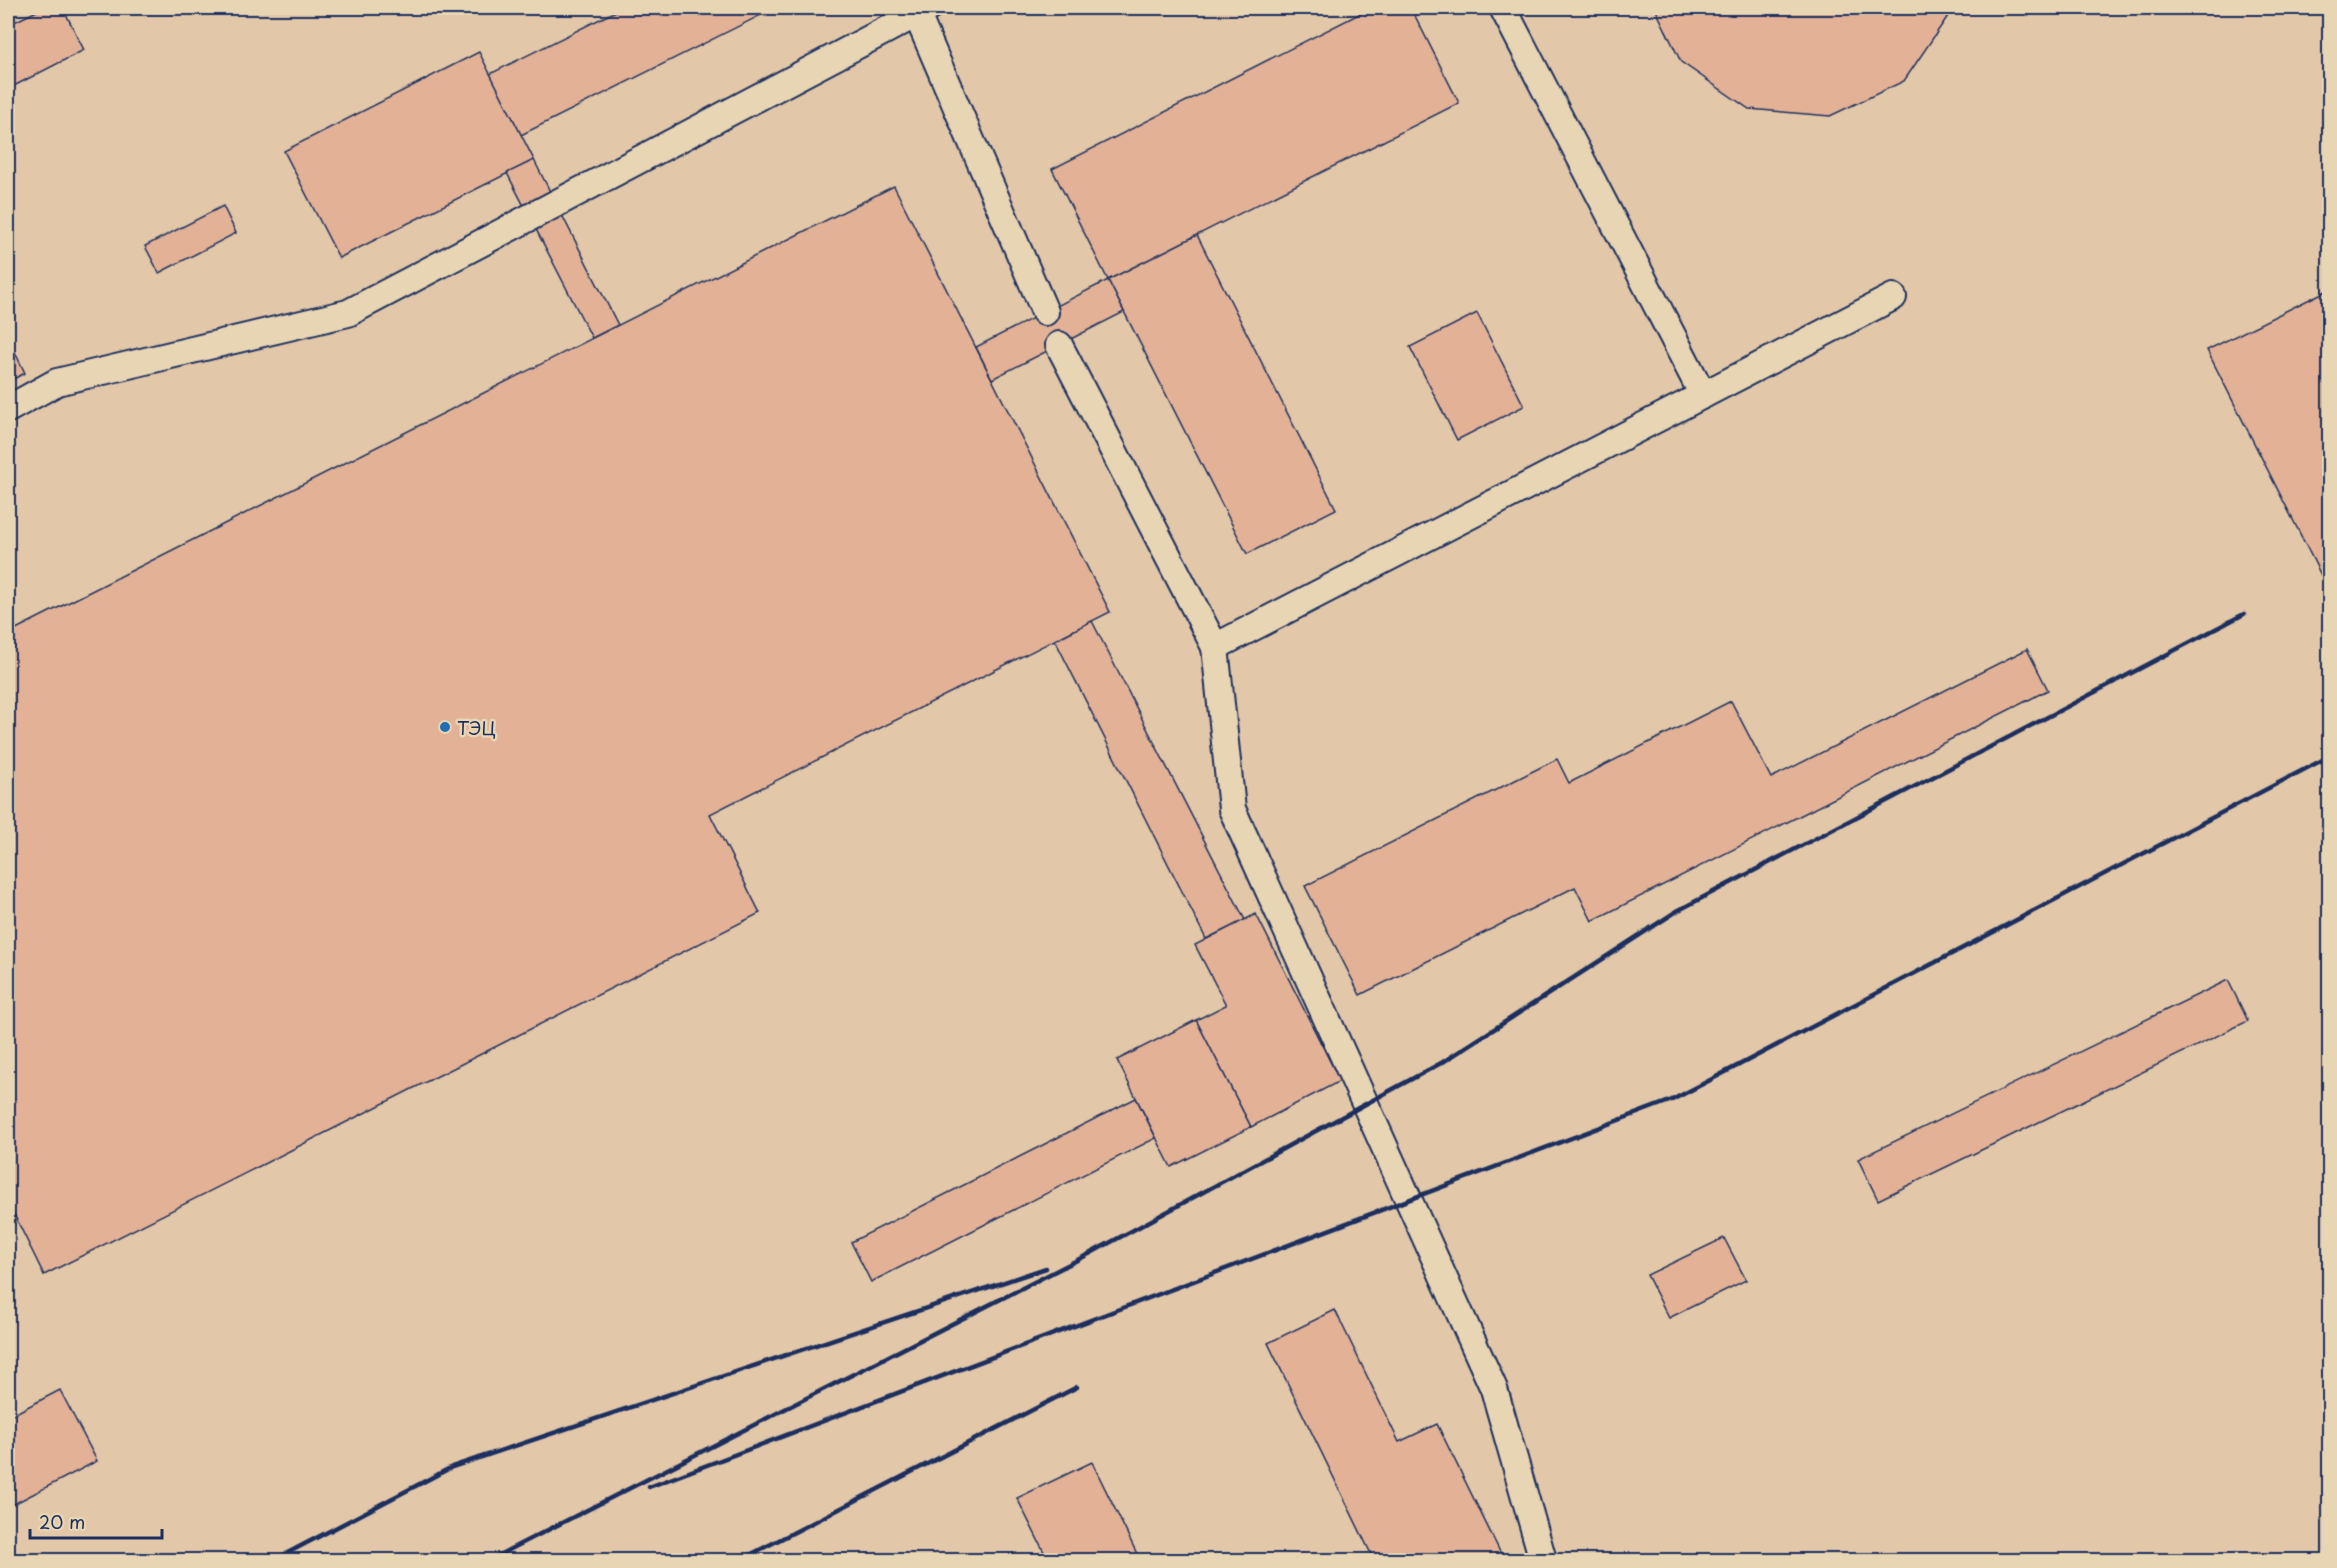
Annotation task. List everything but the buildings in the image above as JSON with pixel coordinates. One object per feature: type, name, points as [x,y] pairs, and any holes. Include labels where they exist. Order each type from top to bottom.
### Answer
[{"type":"lane","points":[[1503,8],[1703,395]]},
{"type":"lane","points":[[8,409],[57,382],[348,313],[920,9],[1045,312]]},
{"type":"lane","points":[[1215,647],[1893,297]]},
{"type":"lane","points":[[1059,345],[1215,647],[1232,809],[1494,1389],[1543,1560]]},
{"type":"shaded area","points":[[8,8],[2329,8],[2329,1548],[2306,1560],[8,1560]]},
{"type":"railway","points":[[489,1560],[1089,1254],[1443,1062],[1677,911],[2244,614]]},
{"type":"railway","points":[[649,1487],[1672,1100],[2330,756]]},
{"type":"railway","points":[[274,1560],[452,1467],[1046,1268]]},
{"type":"railway","points":[[740,1560],[1077,1387]]},
{"type":"place","name":"ТЭЦ","points":[[445,727]]}]
